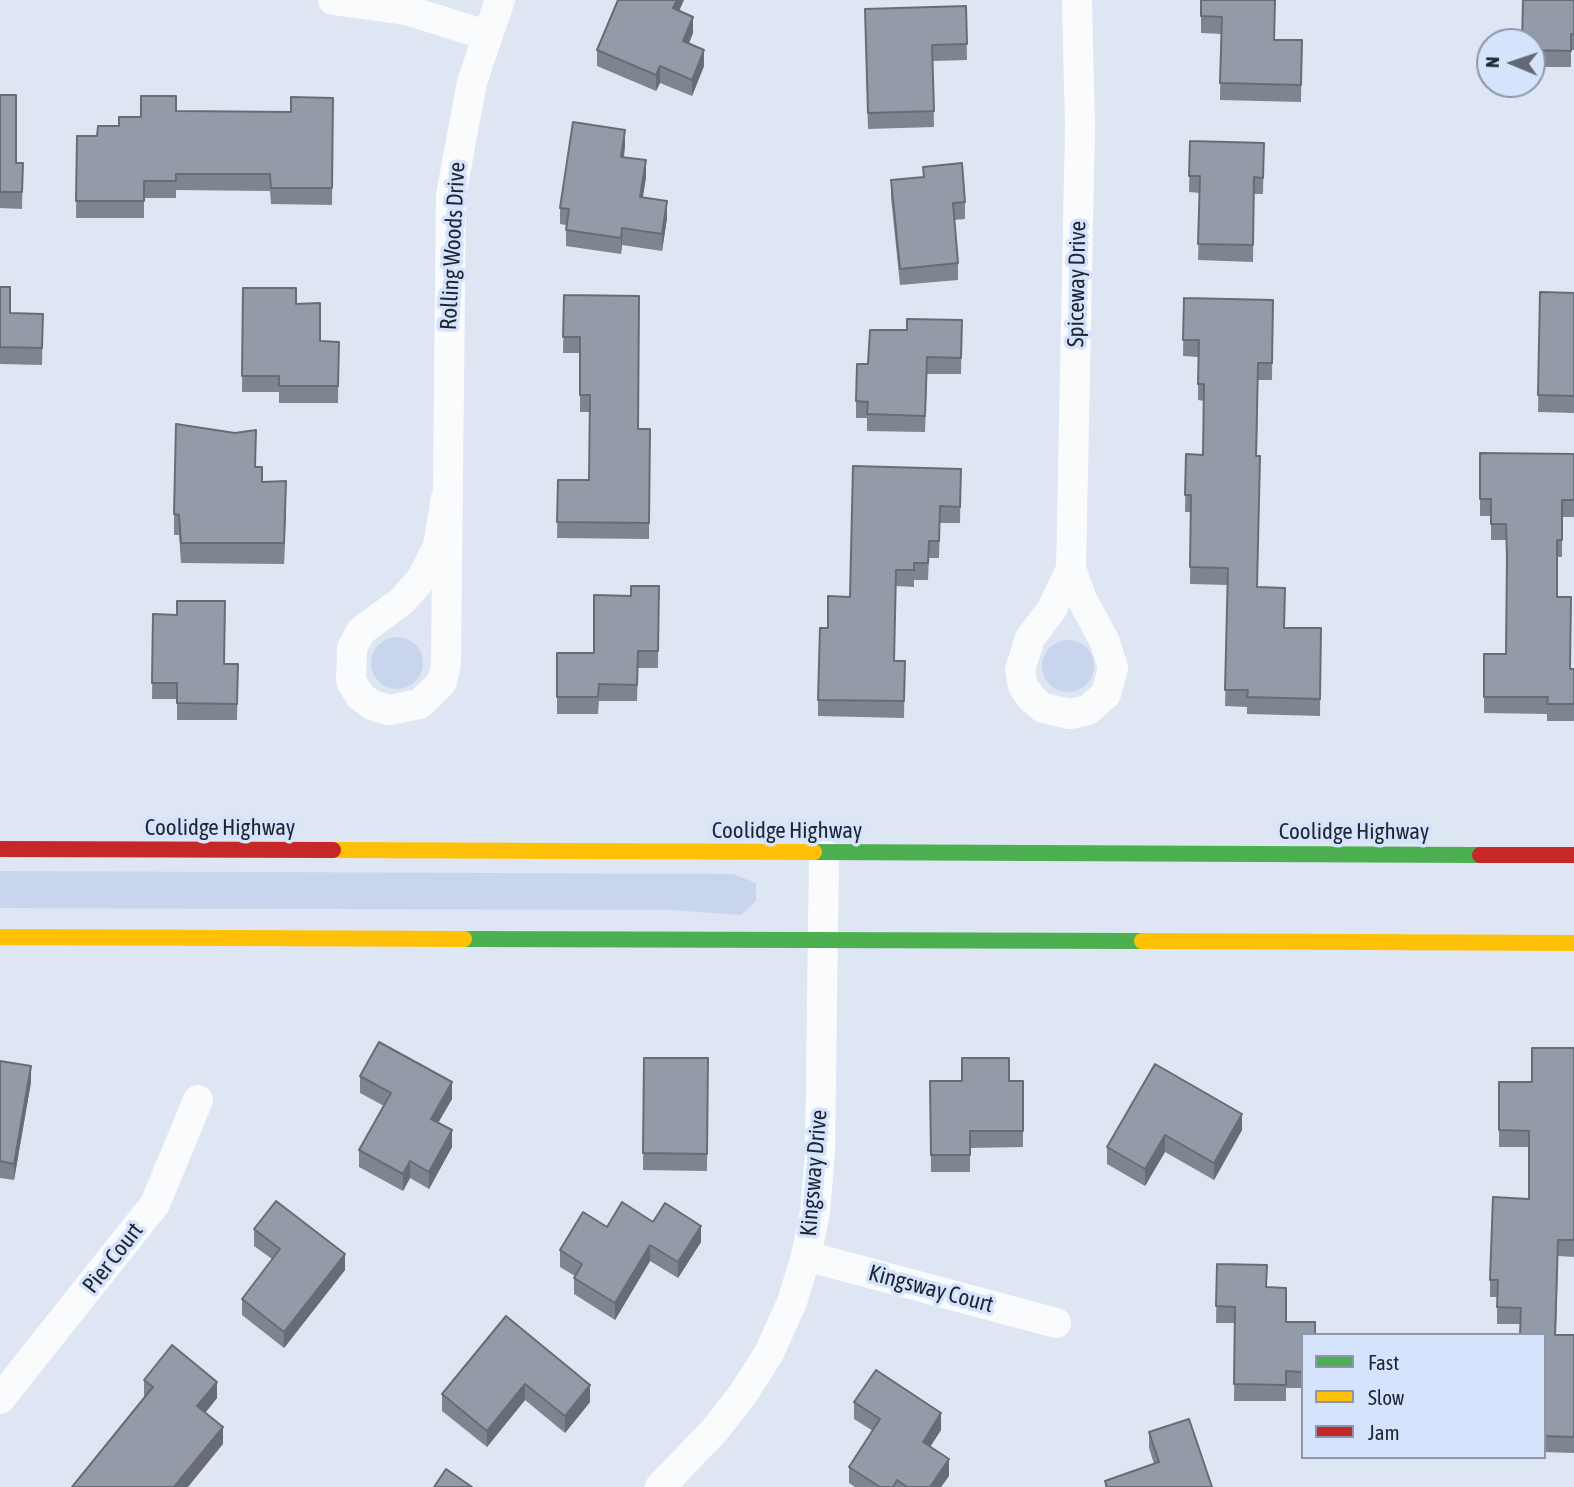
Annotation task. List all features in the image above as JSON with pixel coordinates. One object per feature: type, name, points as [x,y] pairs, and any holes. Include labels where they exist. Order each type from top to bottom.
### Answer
[{"type":"main road","name":"Coolidge Highway","points":[[0,849],[1574,855]]},
{"type":"main road","points":[[0,937],[1574,943]]},
{"type":"street","points":[[333,0],[406,10],[486,35]]},
{"type":"street","name":"Rolling Woods Drive","points":[[446,498],[438,546],[422,578],[402,601],[361,631],[352,648],[351,681],[360,696],[372,705],[389,710],[406,709],[432,695],[442,682],[446,664],[451,195],[467,109],[486,35],[500,0]]},
{"type":"street","name":"Spiceway Drive","points":[[1070,569],[1080,127],[1077,0]]},
{"type":"street","name":"Kingsway Drive","points":[[660,1487],[714,1431],[743,1394],[769,1353],[792,1303],[806,1256],[816,1212],[820,1154],[824,854]]},
{"type":"street","name":"Pier Court","points":[[0,1399],[155,1203],[198,1100]]},
{"type":"street","name":"Kingsway Court","points":[[806,1256],[1056,1323]]},
{"type":"shaded area","points":[[397,637],[416,644],[423,663],[416,682],[397,689],[378,682],[371,663],[378,644]]},
{"type":"shaded area","points":[[1068,640],[1078,642],[1086,648],[1092,656],[1092,676],[1086,684],[1078,690],[1068,692],[1058,690],[1050,684],[1044,676],[1042,666],[1044,656],[1050,648],[1058,642]]},
{"type":"shaded area","points":[[0,871],[733,874],[756,883],[756,901],[741,915],[670,910],[0,908]]},
{"type":"building","points":[[618,0],[677,0],[673,8],[693,17],[683,41],[704,50],[692,80],[660,66],[656,75],[597,50]]},
{"type":"building","points":[[1201,0],[1275,0],[1274,40],[1302,40],[1301,85],[1220,83],[1222,17],[1201,16]]},
{"type":"building","points":[[1523,0],[1574,0],[1571,51],[1546,50],[1546,28],[1522,28]]},
{"type":"building","points":[[966,6],[967,44],[932,45],[934,111],[868,113],[865,9]]},
{"type":"building","points":[[0,95],[16,95],[16,163],[23,163],[22,192],[0,192]]},
{"type":"building","points":[[141,96],[176,96],[176,111],[291,112],[291,97],[333,98],[332,188],[271,188],[270,174],[176,174],[176,181],[144,181],[144,201],[76,201],[77,136],[97,136],[98,126],[119,126],[119,117],[141,117]]},
{"type":"building","points":[[573,122],[625,130],[621,157],[646,160],[640,197],[667,201],[662,234],[622,228],[621,238],[566,230],[569,209],[560,208]]},
{"type":"building","points":[[1190,141],[1264,143],[1263,178],[1254,177],[1253,245],[1198,244],[1200,176],[1189,176]]},
{"type":"building","points":[[962,163],[965,202],[953,203],[958,263],[900,269],[891,180],[924,177],[923,167]]},
{"type":"building","points":[[0,287],[10,287],[10,313],[43,314],[42,348],[0,347]]},
{"type":"building","points":[[243,288],[296,288],[296,304],[320,303],[320,341],[339,342],[338,386],[279,386],[279,376],[242,376]]},
{"type":"building","points":[[1540,292],[1574,293],[1574,396],[1538,395]]},
{"type":"building","points":[[564,295],[639,296],[638,429],[650,429],[649,523],[557,522],[558,480],[589,480],[590,395],[580,395],[580,337],[563,337]]},
{"type":"building","points":[[1184,298],[1273,300],[1272,363],[1258,363],[1256,456],[1260,456],[1257,587],[1285,588],[1284,628],[1321,628],[1320,699],[1247,697],[1248,690],[1225,690],[1228,568],[1190,567],[1191,495],[1185,495],[1186,454],[1203,455],[1204,384],[1198,384],[1199,340],[1183,340]]},
{"type":"building","points":[[907,319],[962,320],[961,358],[927,357],[925,416],[867,414],[868,402],[856,401],[857,364],[868,364],[870,330],[907,330]]},
{"type":"building","points":[[176,424],[235,433],[256,430],[255,467],[262,467],[262,482],[286,481],[284,543],[181,543],[179,515],[174,514]]},
{"type":"building","points":[[1480,453],[1574,454],[1574,500],[1562,500],[1562,540],[1557,540],[1557,597],[1571,597],[1570,669],[1574,669],[1574,704],[1547,704],[1548,697],[1484,697],[1484,654],[1506,654],[1507,557],[1506,524],[1491,524],[1491,499],[1480,499]]},
{"type":"building","points":[[853,466],[961,469],[960,507],[940,506],[939,541],[929,541],[928,563],[914,563],[914,570],[896,570],[894,661],[905,661],[904,701],[818,700],[820,628],[828,628],[828,596],[850,597]]},
{"type":"building","points":[[631,586],[659,586],[658,651],[638,651],[637,685],[599,684],[598,697],[557,697],[557,653],[594,653],[594,595],[631,596]]},
{"type":"building","points":[[177,601],[225,601],[224,664],[238,664],[237,704],[177,703],[177,683],[152,683],[153,614],[177,615]]},
{"type":"building","points":[[379,1042],[452,1082],[431,1119],[452,1130],[429,1172],[410,1161],[403,1174],[359,1150],[391,1093],[360,1076]]},
{"type":"building","points":[[1532,1048],[1574,1048],[1574,1240],[1558,1240],[1555,1335],[1574,1335],[1574,1437],[1546,1436],[1546,1333],[1520,1333],[1521,1308],[1497,1307],[1498,1280],[1490,1280],[1493,1197],[1529,1199],[1529,1131],[1499,1130],[1499,1082],[1532,1082]]},
{"type":"building","points":[[644,1058],[708,1058],[707,1154],[643,1153]]},
{"type":"building","points":[[962,1058],[1009,1058],[1009,1081],[1023,1081],[1023,1131],[970,1131],[970,1155],[931,1155],[930,1081],[962,1081]]},
{"type":"building","points":[[0,1061],[31,1066],[14,1164],[0,1161]]},
{"type":"building","points":[[1155,1064],[1242,1114],[1214,1163],[1165,1135],[1145,1169],[1107,1147]]},
{"type":"building","points":[[276,1201],[345,1254],[284,1332],[242,1299],[280,1249],[254,1229]]},
{"type":"building","points":[[622,1202],[653,1222],[665,1203],[701,1226],[678,1262],[650,1245],[615,1303],[574,1278],[582,1264],[560,1250],[583,1212],[607,1227]]},
{"type":"building","points":[[1217,1264],[1267,1265],[1266,1287],[1286,1288],[1286,1322],[1315,1322],[1315,1333],[1301,1333],[1301,1372],[1286,1371],[1286,1385],[1234,1384],[1235,1307],[1216,1306]]},
{"type":"building","points":[[506,1316],[590,1385],[565,1416],[525,1384],[487,1431],[442,1394]]},
{"type":"building","points":[[172,1345],[217,1382],[197,1406],[223,1427],[174,1487],[72,1487],[153,1387],[144,1380]]},
{"type":"building","points":[[876,1370],[941,1413],[923,1442],[949,1459],[930,1487],[907,1487],[897,1480],[893,1487],[880,1487],[849,1467],[880,1419],[854,1402]]},
{"type":"building","points":[[1189,1419],[1212,1487],[1107,1487],[1105,1481],[1159,1462],[1149,1432]]},
{"type":"building","points":[[446,1469],[472,1487],[434,1487]]},
{"type":"traffic: fast","points":[[814,852],[1480,855]]},
{"type":"traffic: fast","points":[[464,939],[1142,941]]},
{"type":"traffic: slow","points":[[333,850],[814,852]]},
{"type":"traffic: slow","points":[[0,937],[464,939]]},
{"type":"traffic: slow","points":[[1142,941],[1574,943]]},
{"type":"traffic: jam","points":[[0,849],[333,850]]},
{"type":"traffic: jam","points":[[1480,855],[1574,855]]}]
